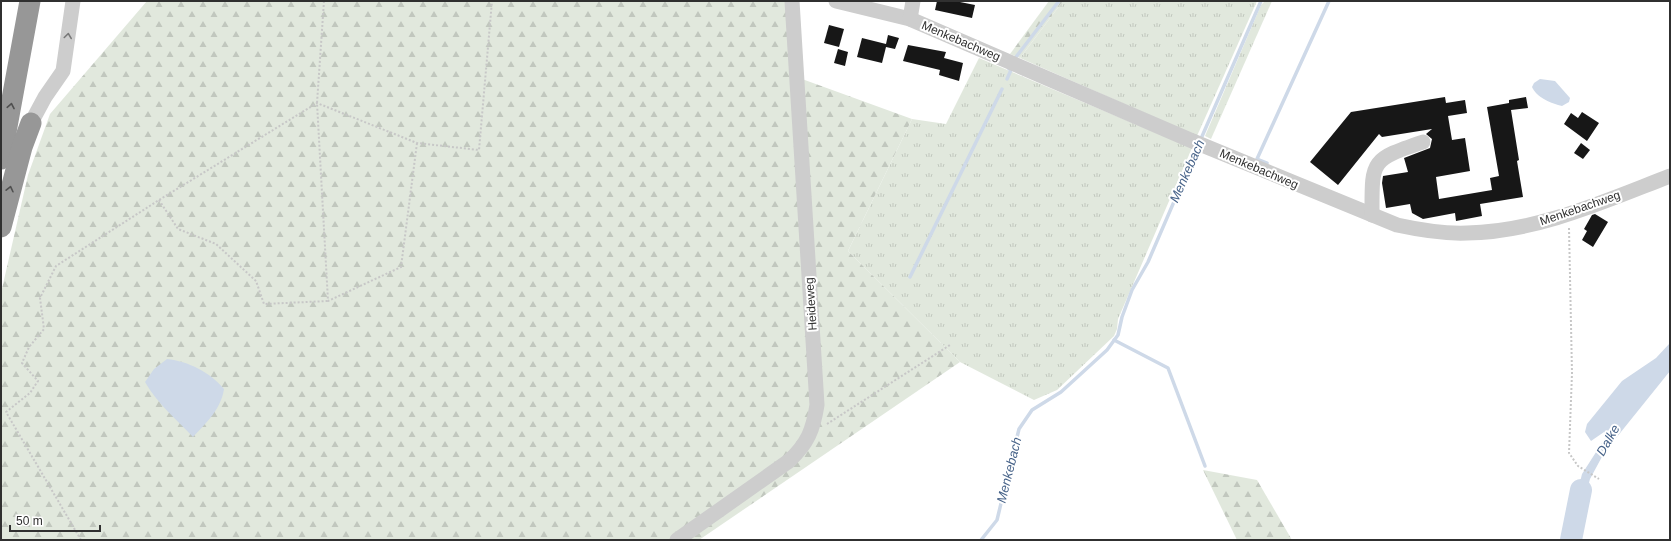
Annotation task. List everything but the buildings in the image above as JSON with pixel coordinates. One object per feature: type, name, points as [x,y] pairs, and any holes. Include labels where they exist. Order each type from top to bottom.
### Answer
[{"type":"highway","points":[[1,158],[30,1]]},
{"type":"highway","points":[[1,227],[22,147],[31,123]]},
{"type":"street","points":[[31,123],[45,97],[63,71],[73,1]]},
{"type":"street","name":"Heideweg","points":[[677,540],[789,461],[802,449],[813,428],[818,405],[792,1]]},
{"type":"street","name":"Menkebachweg","points":[[836,1],[910,19],[1208,148],[1397,226],[1433,232],[1467,233],[1514,228],[1544,221],[1670,176]]},
{"type":"street","points":[[910,19],[913,1]]},
{"type":"street","points":[[1372,216],[1372,176],[1379,162],[1396,151],[1423,142]]},
{"type":"path","points":[[324,1],[317,103],[328,301]]},
{"type":"path","points":[[317,103],[417,143],[479,150],[492,1]]},
{"type":"path","points":[[81,540],[6,412],[30,393],[38,381],[22,363],[29,347],[44,329],[40,298],[56,266],[159,200],[317,103]]},
{"type":"path","points":[[159,200],[178,229],[216,244],[256,281],[264,304],[328,301],[401,267],[417,143]]},
{"type":"path","points":[[1568,213],[1572,373],[1569,453],[1578,466],[1599,479]]},
{"type":"path","points":[[813,428],[824,426],[950,345]]},
{"type":"green space","points":[[147,1],[785,1],[791,75],[912,119],[848,251],[960,362],[699,540],[1,540],[1,293],[28,175],[50,114]]},
{"type":"green space","points":[[1049,1],[1063,1],[1020,58],[1010,54]]},
{"type":"green space","points":[[1063,1],[1257,1],[1197,136],[1020,58]]},
{"type":"green space","points":[[1265,1],[1272,1],[1211,139],[1205,136],[1261,5]]},
{"type":"green space","points":[[979,58],[1192,148],[1118,319],[1117,329],[1114,336],[1057,390],[1034,400],[960,362],[848,251],[912,119],[946,124]]},
{"type":"green space","points":[[1203,470],[1257,480],[1292,540],[1237,540]]},
{"type":"water","points":[[1540,79],[1555,81],[1570,98],[1569,102],[1562,106],[1554,104],[1537,94],[1532,87],[1534,83]]},
{"type":"water","points":[[1670,343],[1670,371],[1604,453],[1590,479],[1579,520],[1571,519],[1582,474],[1607,435],[1604,432],[1591,441],[1585,432],[1587,424],[1622,381],[1656,358]]},
{"type":"water","points":[[167,359],[191,365],[213,378],[224,389],[217,409],[193,437],[161,404],[145,382],[154,369]]},
{"type":"waterway","points":[[1016,57],[1059,1]]},
{"type":"waterway","name":"Menkebach","points":[[1200,141],[1261,1]]},
{"type":"waterway","points":[[1267,163],[1257,159],[1329,1]]},
{"type":"waterway","points":[[1007,79],[1011,70],[1009,69]]},
{"type":"waterway","points":[[910,277],[1002,89]]},
{"type":"waterway","name":"Menkebach","points":[[981,540],[997,520],[1019,429],[1032,410],[1061,392],[1107,350],[1118,335],[1122,317],[1132,290],[1148,262],[1198,146]]},
{"type":"waterway","name":"Menkebach","points":[[1114,340],[1168,368],[1205,466]]},
{"type":"waterway","name":"Dalke","points":[[1571,540],[1581,490]]}]
